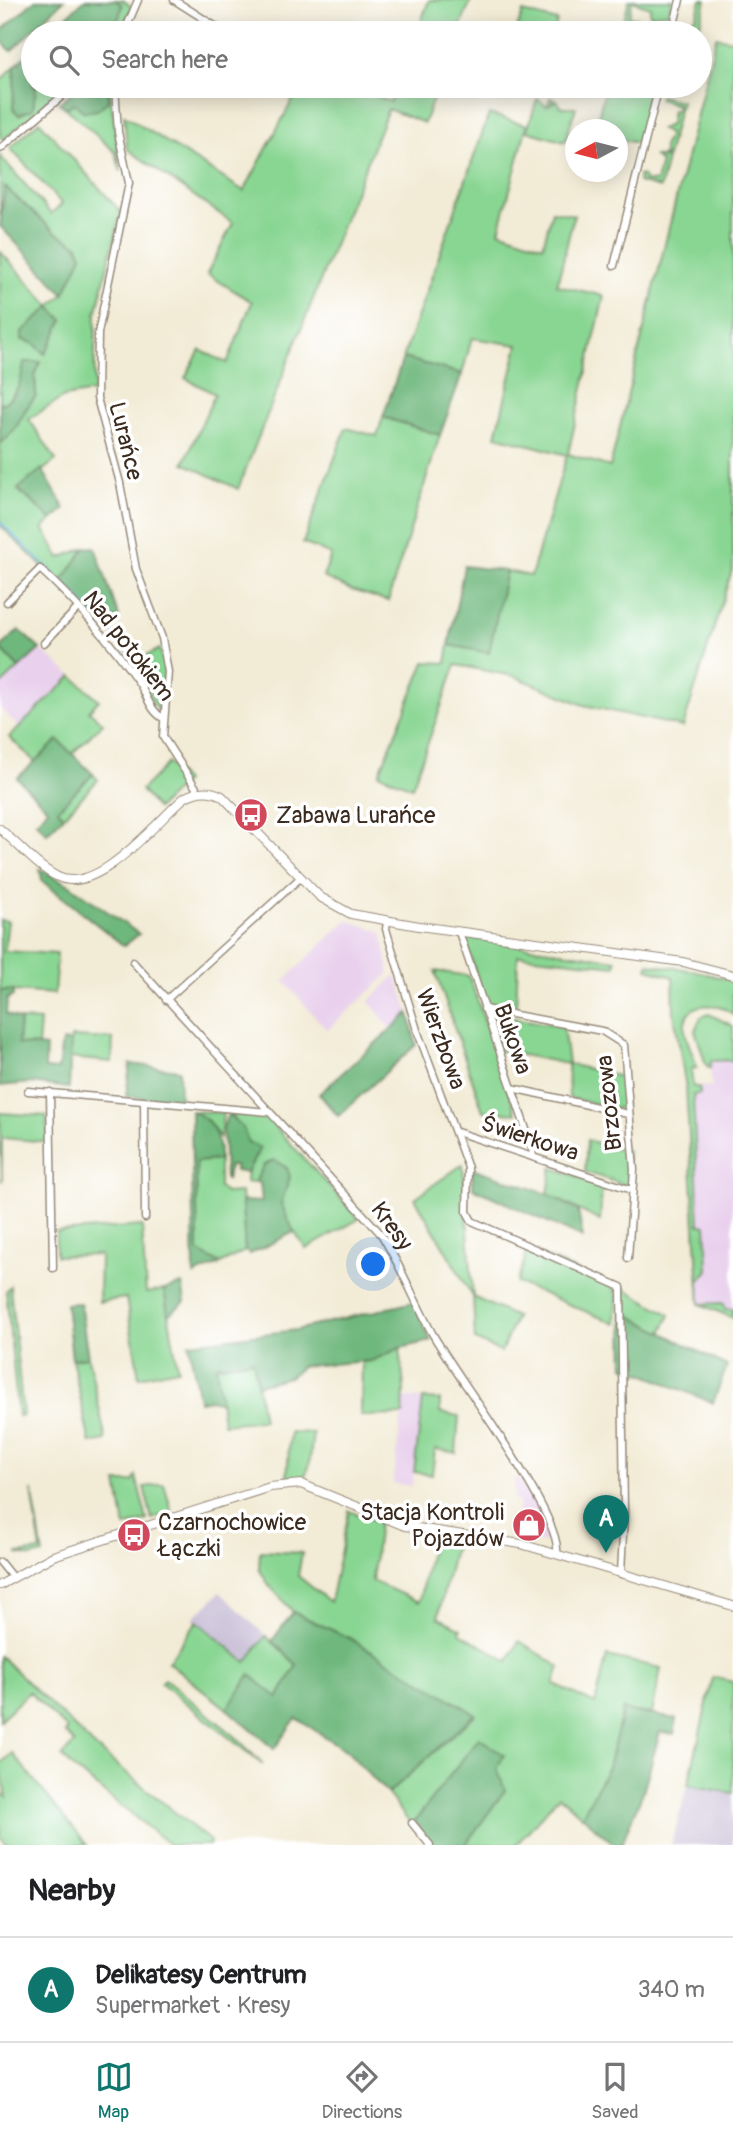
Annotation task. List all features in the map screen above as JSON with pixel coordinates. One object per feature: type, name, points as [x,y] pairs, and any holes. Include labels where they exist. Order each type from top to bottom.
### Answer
[{"type":"street","points":[[129,21],[138,0]]},
{"type":"street","points":[[174,0],[207,21]]},
{"type":"street","points":[[675,21],[680,0]]},
{"type":"street","points":[[0,149],[60,98]]},
{"type":"street","name":"Lurańce","points":[[116,98],[118,132],[129,183],[100,322],[97,398],[120,484],[136,569],[162,638],[169,672],[163,737],[198,791]]},
{"type":"street","points":[[614,266],[656,98]]},
{"type":"street","name":"Nad potokiem","points":[[8,602],[40,569],[78,608],[128,668],[155,714],[163,718]]},
{"type":"street","points":[[44,643],[78,608]]},
{"type":"street","points":[[0,829],[51,873],[66,880],[82,880],[109,866],[174,806],[198,791],[211,792],[222,796],[300,878],[333,905],[351,914],[459,932],[683,962],[733,975]]},
{"type":"street","points":[[166,1000],[300,878]]},
{"type":"street","name":"Wierzbowa","points":[[387,921],[386,929],[417,1030],[457,1132],[468,1168],[467,1212],[472,1221],[621,1287],[624,1536],[621,1574]]},
{"type":"street","name":"Bukowa","points":[[459,932],[533,1157]]},
{"type":"street","name":"Kresy","points":[[133,962],[381,1234],[398,1261],[431,1332],[493,1424],[546,1516],[559,1545],[557,1554]]},
{"type":"street","name":"Brzozowa","points":[[484,1010],[602,1031],[624,1045],[634,1170],[628,1258]]},
{"type":"street","points":[[512,1088],[628,1114]]},
{"type":"street","points":[[28,1091],[269,1112]]},
{"type":"street","points":[[50,1093],[53,1268]]},
{"type":"street","points":[[144,1102],[145,1218]]},
{"type":"street","name":"Świerkowa","points":[[457,1132],[632,1190]]},
{"type":"street","points":[[0,1585],[53,1556],[270,1487],[290,1484],[321,1490],[412,1528],[510,1542],[733,1606]]},
{"type":"street","points":[[0,1562],[12,1577]]},
{"type":"street","points":[[412,1823],[430,1845]]},
{"type":"shaded area","points":[[40,649],[72,676],[19,727],[0,708],[0,686]]},
{"type":"shaded area","points":[[347,920],[382,932],[389,974],[327,1030],[284,981]]},
{"type":"shaded area","points":[[396,975],[409,1013],[390,1028],[369,1001]]},
{"type":"shaded area","points":[[733,1058],[733,1318],[700,1304],[686,1088],[712,1086],[709,1059]]},
{"type":"shaded area","points":[[404,1398],[423,1399],[412,1486],[393,1483]]},
{"type":"shaded area","points":[[514,1478],[521,1479],[550,1530],[547,1543],[515,1536],[519,1502],[514,1500]]},
{"type":"shaded area","points":[[220,1592],[266,1636],[247,1662],[193,1618]]},
{"type":"shaded area","points":[[688,1785],[733,1793],[733,1845],[671,1845]]},
{"type":"green space","points":[[35,0],[64,0],[42,21],[21,21],[21,41],[11,51],[0,39],[0,32]]},
{"type":"green space","points":[[84,0],[116,0],[122,5],[119,18],[114,21],[99,21],[95,18],[62,21]]},
{"type":"green space","points":[[116,0],[123,0],[132,7],[126,21],[83,21],[96,18],[122,6]]},
{"type":"green space","points":[[429,0],[471,0],[463,21],[421,21]]},
{"type":"green space","points":[[629,0],[672,0],[669,13],[650,15],[650,7],[632,1],[629,16],[638,18],[637,21],[623,21]]},
{"type":"green space","points":[[701,0],[706,0],[701,21],[688,21],[696,17]]},
{"type":"green space","points":[[523,12],[557,21],[520,21]]},
{"type":"green space","points":[[716,37],[733,40],[733,567],[683,727],[584,705],[514,676],[456,665],[412,787],[379,774],[425,662],[446,663],[449,645],[489,652],[506,571],[531,576],[567,455],[496,436],[518,345],[472,338],[462,374],[403,358],[489,114],[527,125],[499,231],[543,246],[552,211],[574,215],[557,285],[604,296],[568,454],[610,467],[701,98],[712,98],[712,53]]},
{"type":"green space","points":[[21,60],[21,98],[34,98],[33,109],[19,115],[13,109],[15,66]]},
{"type":"green space","points":[[15,66],[13,109],[30,98],[53,98],[3,140],[0,136],[0,81]]},
{"type":"green space","points":[[65,98],[108,98],[97,110],[84,112],[74,103],[66,108],[59,103]]},
{"type":"green space","points":[[111,98],[121,172],[115,152],[66,108],[74,102],[108,101]]},
{"type":"green space","points":[[294,98],[380,98],[390,102],[392,98],[433,98],[424,123],[388,109],[238,489],[184,463],[215,394],[185,378],[200,350],[227,363],[252,302],[207,274],[233,223],[127,149],[124,115],[244,191]]},
{"type":"green space","points":[[550,98],[555,100],[549,105],[557,100],[561,107],[576,107],[572,119],[565,119],[565,142],[527,131],[537,99],[547,106]]},
{"type":"green space","points":[[603,98],[648,98],[637,143],[628,141],[628,119],[598,119]]},
{"type":"green space","points":[[659,99],[681,101],[667,157],[661,156],[664,154],[663,147],[669,134],[660,129],[670,125],[672,110],[676,111],[677,105]]},
{"type":"green space","points":[[39,121],[121,212],[96,314],[94,392],[64,397],[29,419],[56,460],[18,490],[52,520],[43,528],[60,558],[85,548],[60,584],[0,525],[0,444],[13,432],[36,396],[35,374],[41,362],[6,402],[0,404],[0,251],[50,306],[64,294],[82,256],[78,245],[56,233],[5,188],[0,215],[0,156],[51,214],[62,204],[10,148]],"holes":[[[49,307],[62,320],[45,354],[35,344],[22,340]]]},
{"type":"green space","points":[[653,156],[667,159],[660,188],[638,182],[639,175],[644,176],[644,181],[656,182],[661,162]]},
{"type":"green space","points":[[5,187],[56,233],[78,245],[82,256],[64,294],[0,226]]},
{"type":"green space","points":[[50,307],[63,320],[45,354],[35,344],[22,339],[22,332]]},
{"type":"green space","points":[[403,358],[462,374],[440,435],[383,417]]},
{"type":"green space","points":[[24,362],[41,362],[35,375],[36,396],[13,432],[0,444],[0,404],[15,393]]},
{"type":"green space","points":[[383,417],[440,435],[388,601],[351,590],[323,577],[331,555],[303,543],[346,428],[377,436]]},
{"type":"green space","points":[[42,469],[65,509],[52,520],[18,489]]},
{"type":"green space","points":[[95,547],[119,617],[101,626],[60,584],[85,548]]},
{"type":"green space","points":[[464,566],[506,571],[489,653],[449,645]]},
{"type":"green space","points":[[19,630],[40,649],[19,668],[0,648]]},
{"type":"green space","points":[[0,648],[19,668],[0,686]]},
{"type":"green space","points":[[160,649],[165,672],[163,706],[158,710],[130,664]]},
{"type":"green space","points":[[72,676],[99,700],[89,711],[103,723],[72,754],[58,741],[35,762],[9,737]]},
{"type":"green space","points":[[58,740],[93,774],[58,809],[64,816],[47,833],[36,822],[48,809],[17,778]]},
{"type":"green space","points":[[168,763],[185,782],[157,809],[141,790]]},
{"type":"green space","points":[[93,774],[98,780],[64,816],[57,809]]},
{"type":"green space","points":[[40,869],[70,885],[139,934],[124,946],[42,881]]},
{"type":"green space","points":[[0,920],[8,921],[4,951],[57,954],[54,994],[0,990]]},
{"type":"green space","points":[[464,937],[616,960],[615,966],[518,955],[516,1012],[487,1006]]},
{"type":"green space","points":[[648,964],[696,971],[733,981],[733,1014],[718,1007],[702,1006],[689,1013],[686,1021],[686,1036],[697,1068],[691,1069],[693,1087],[699,1087],[700,1094],[693,1095],[699,1225],[706,1225],[708,1270],[699,1281],[700,1304],[686,1088],[674,1013],[673,977],[648,969]]},
{"type":"green space","points":[[435,971],[469,976],[516,1113],[483,1111]]},
{"type":"green space","points":[[0,990],[13,991],[13,996],[7,999],[6,1014],[20,1020],[18,1044],[46,1047],[45,1069],[58,1070],[62,1041],[71,1042],[69,1088],[31,1083],[0,1086]]},
{"type":"green space","points":[[409,1013],[416,1045],[338,1116],[319,1094]]},
{"type":"green space","points":[[709,1014],[733,1026],[733,1060],[711,1061],[710,1068],[706,1065],[695,1030],[701,1017]]},
{"type":"green space","points":[[493,1015],[563,1026],[568,1064],[501,1051],[490,1018]]},
{"type":"green space","points":[[20,1020],[40,1021],[38,1046],[18,1044]]},
{"type":"green space","points":[[71,1037],[113,1039],[112,1062],[69,1058]]},
{"type":"green space","points":[[130,1064],[179,1070],[180,1102],[126,1096]]},
{"type":"green space","points":[[568,1064],[622,1077],[624,1105],[617,1109],[569,1098]]},
{"type":"green space","points":[[191,1111],[209,1123],[216,1135],[219,1151],[219,1160],[196,1162],[198,1251],[220,1264],[194,1275]]},
{"type":"green space","points":[[195,1111],[223,1113],[220,1138],[208,1121],[195,1115]]},
{"type":"green space","points":[[0,1113],[47,1116],[47,1142],[2,1138],[2,1182]]},
{"type":"green space","points":[[228,1114],[243,1128],[248,1142],[260,1148],[247,1173],[235,1171],[235,1166],[229,1166],[227,1180],[223,1128]]},
{"type":"green space","points":[[230,1114],[262,1117],[271,1122],[359,1219],[306,1249],[287,1221],[264,1165],[255,1182],[246,1183],[246,1139]]},
{"type":"green space","points":[[587,1140],[627,1151],[628,1186],[585,1172]]},
{"type":"green space","points":[[219,1160],[219,1187],[225,1193],[241,1192],[245,1251],[220,1264],[198,1252],[196,1161]]},
{"type":"green space","points":[[274,1160],[287,1168],[290,1177],[281,1204],[294,1232],[250,1254],[245,1251],[242,1201],[262,1202],[260,1183],[255,1182],[264,1165]]},
{"type":"green space","points":[[463,1164],[473,1297],[415,1198]]},
{"type":"green space","points":[[472,1168],[548,1194],[578,1211],[583,1238],[473,1188]]},
{"type":"green space","points":[[552,1168],[602,1184],[600,1221],[548,1194]]},
{"type":"green space","points":[[142,1226],[146,1293],[164,1290],[178,1369],[139,1377],[126,1298],[99,1302],[100,1255],[56,1256],[56,1232]]},
{"type":"green space","points":[[528,1249],[613,1287],[617,1296],[616,1324],[517,1283]]},
{"type":"green space","points":[[182,1284],[185,1302],[168,1315],[164,1290]]},
{"type":"green space","points":[[10,1286],[23,1415],[18,1416],[6,1290]]},
{"type":"green space","points":[[624,1288],[670,1315],[662,1333],[623,1312]]},
{"type":"green space","points":[[473,1297],[516,1317],[501,1352],[475,1340]]},
{"type":"green space","points":[[414,1302],[431,1341],[400,1348],[371,1361],[303,1366],[289,1377],[258,1385],[253,1360],[216,1365],[221,1402],[210,1399],[199,1401],[189,1343],[296,1330]]},
{"type":"green space","points":[[80,1303],[88,1357],[72,1359],[66,1304]]},
{"type":"green space","points":[[724,1303],[725,1309],[733,1309],[733,1318],[700,1304]]},
{"type":"green space","points":[[623,1312],[727,1366],[713,1403],[624,1366]]},
{"type":"green space","points":[[400,1348],[404,1388],[403,1415],[361,1416],[362,1362],[371,1361]]},
{"type":"green space","points":[[88,1357],[106,1440],[90,1443],[72,1359]]},
{"type":"green space","points":[[253,1360],[263,1420],[223,1424],[216,1366]]},
{"type":"green space","points":[[423,1399],[440,1400],[440,1413],[459,1416],[456,1453],[435,1449],[432,1475],[414,1472]]},
{"type":"green space","points":[[290,1432],[313,1433],[309,1467],[304,1478],[287,1477]]},
{"type":"green space","points":[[136,1476],[147,1520],[125,1527],[117,1482],[133,1482]]},
{"type":"green space","points":[[164,1484],[172,1512],[152,1519],[144,1487]]},
{"type":"green space","points":[[32,1490],[43,1554],[32,1557],[17,1554],[41,1551]]},
{"type":"green space","points":[[349,1511],[379,1522],[372,1581],[419,1602],[433,1537],[456,1540],[438,1617],[508,1661],[519,1641],[560,1667],[554,1684],[595,1704],[607,1656],[661,1668],[652,1714],[623,1710],[608,1767],[582,1816],[559,1796],[516,1845],[465,1845],[505,1790],[479,1738],[414,1822],[409,1822],[388,1794],[475,1715],[349,1638],[293,1612],[259,1569],[260,1551],[302,1553],[298,1576],[330,1602]]},
{"type":"green space","points":[[293,1612],[349,1638],[475,1714],[388,1794],[347,1751],[296,1718],[274,1749],[227,1709],[250,1675],[278,1698],[297,1665],[272,1641]]},
{"type":"green space","points":[[197,1621],[246,1662],[266,1636],[297,1665],[277,1699],[250,1675],[227,1709],[168,1662]]},
{"type":"green space","points":[[0,1656],[96,1748],[210,1841],[209,1845],[170,1845],[71,1766],[62,1756],[75,1743],[65,1733],[67,1729],[29,1692],[0,1720]]},
{"type":"green space","points":[[713,1677],[733,1682],[733,1793],[688,1785]]},
{"type":"green space","points":[[165,1679],[236,1737],[263,1765],[161,1683]]},
{"type":"green space","points":[[623,1710],[677,1719],[674,1734],[660,1732],[643,1792],[621,1845],[615,1845],[582,1816],[608,1767]]},
{"type":"green space","points":[[479,1738],[504,1755],[497,1768],[505,1790],[465,1845],[433,1845],[414,1822]]},
{"type":"green space","points":[[12,1753],[87,1845],[9,1845],[0,1837],[0,1792],[7,1797],[0,1765]]},
{"type":"waterway","points":[[0,522],[103,622],[153,684]]},
{"type":"place","name":"Zabawa Lurańce","points":[[251,815]]},
{"type":"place","name":"Stacja Kontroli Pojazdów","points":[[529,1525]]},
{"type":"place","name":"Czarnochowice Łączki","points":[[134,1535]]},
{"type":"place","name":"Delikatesy Centrum","points":[[606,1553]]}]
